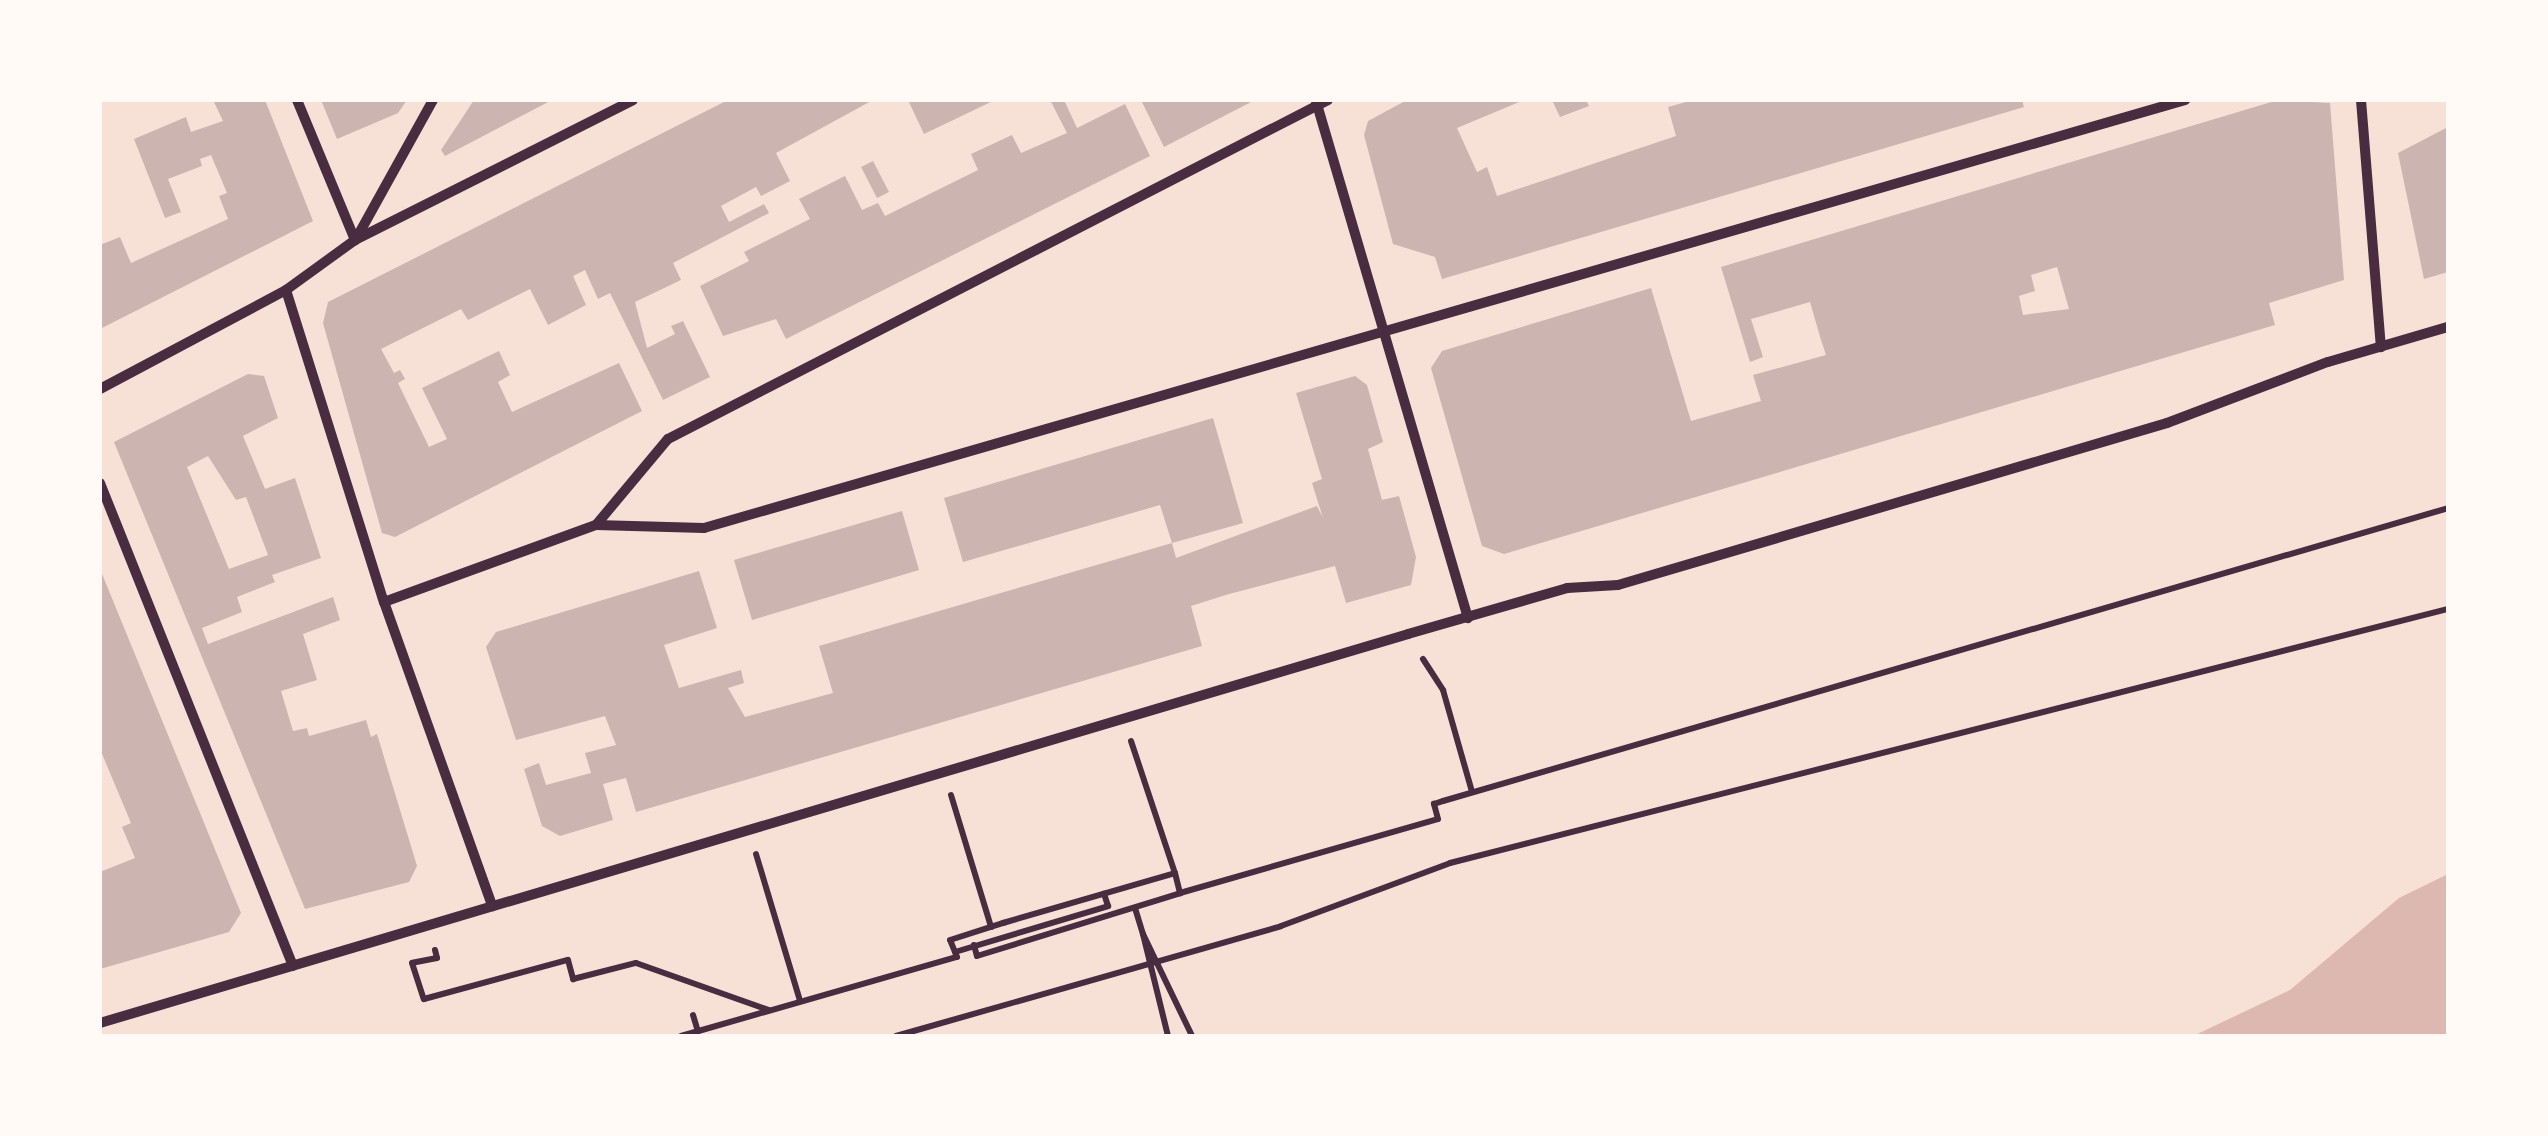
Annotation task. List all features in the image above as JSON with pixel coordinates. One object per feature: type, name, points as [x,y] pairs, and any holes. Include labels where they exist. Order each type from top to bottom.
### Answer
[{"type":"street","points":[[297,100],[356,240]]},
{"type":"street","points":[[356,240],[433,100]]},
{"type":"street","points":[[100,389],[286,290],[356,240],[632,100]]},
{"type":"street","points":[[384,602],[596,526],[704,528],[1383,327],[2185,100]]},
{"type":"street","points":[[2361,100],[2381,347]]},
{"type":"street","points":[[596,526],[668,439],[1320,102],[1468,618]]},
{"type":"street","points":[[286,290],[384,602],[492,906]]},
{"type":"street","points":[[100,1023],[1125,722],[1408,634],[1568,588],[1618,585],[2167,423],[2448,327]]},
{"type":"street","points":[[100,483],[292,966]]},
{"type":"path","points":[[974,945],[977,956],[1438,819],[1434,804],[1472,792],[2448,508]]},
{"type":"path","points":[[896,1036],[1281,926],[1470,858],[2448,608]]},
{"type":"path","points":[[1408,634],[1443,690],[1472,792]]},
{"type":"path","points":[[1125,722],[1180,893]]},
{"type":"path","points":[[944,774],[991,927]]},
{"type":"path","points":[[749,832],[800,1001]]},
{"type":"path","points":[[681,1036],[958,957],[950,940],[1175,873]]},
{"type":"path","points":[[955,952],[1108,906],[1104,894]]},
{"type":"path","points":[[1134,908],[1168,1036]]},
{"type":"path","points":[[430,924],[437,958],[412,964],[424,999],[568,960],[572,979],[636,963],[769,1010]]},
{"type":"path","points":[[1143,934],[1192,1036]]},
{"type":"path","points":[[693,1015],[698,1031]]},
{"type":"shaded area","points":[[2448,874],[2448,1036],[2193,1036],[2290,990],[2399,898]]},
{"type":"building","points":[[213,100],[265,100],[313,221],[100,329],[100,245],[120,237],[131,263],[228,219],[219,196],[227,193],[211,155],[200,159],[202,166],[168,179],[181,212],[165,218],[134,139],[186,117],[191,132],[223,121]]},
{"type":"building","points":[[321,100],[407,100],[398,113],[337,139]]},
{"type":"building","points":[[474,100],[552,100],[445,156],[441,150]]},
{"type":"building","points":[[728,100],[873,100],[776,153],[790,181],[761,196],[756,187],[721,206],[729,222],[764,204],[769,213],[673,263],[681,280],[635,302],[647,348],[675,334],[671,326],[683,321],[710,377],[663,400],[610,293],[598,299],[585,270],[573,276],[586,305],[548,325],[530,289],[468,320],[461,309],[381,349],[394,373],[400,370],[405,379],[398,383],[429,447],[447,439],[422,388],[499,351],[510,375],[498,382],[512,412],[619,363],[642,411],[395,537],[382,533],[323,323],[328,302]]},
{"type":"building","points":[[908,100],[995,100],[924,134]]},
{"type":"building","points":[[1050,100],[1064,100],[1077,128],[1125,104],[1150,156],[786,339],[776,319],[723,336],[700,286],[749,261],[744,252],[810,219],[799,199],[845,176],[862,210],[878,203],[885,216],[978,170],[971,154],[1012,135],[1021,153],[1067,133]]},
{"type":"building","points":[[1141,100],[1255,100],[1164,147]]},
{"type":"building","points":[[1407,100],[1524,100],[1457,128],[1477,172],[1487,167],[1497,196],[1676,136],[1668,107],[1693,100],[2022,100],[2024,107],[1442,279],[1435,257],[1393,244],[1364,135],[1368,121]]},
{"type":"building","points":[[1552,100],[1586,100],[1589,106],[1560,117]]},
{"type":"building","points":[[2278,100],[2330,103],[2344,280],[2269,303],[2275,325],[1504,554],[1482,546],[1431,368],[1442,351],[1651,288],[1691,421],[1761,401],[1753,375],[1826,355],[1810,302],[1751,319],[1763,357],[1750,362],[1721,267]],"holes":[[[2057,267],[2069,309],[2023,315],[2019,296],[2035,291],[2031,275]]]},
{"type":"building","points":[[2448,127],[2448,272],[2424,279],[2398,153]]},
{"type":"building","points":[[873,161],[889,192],[877,198],[861,167]]},
{"type":"building","points":[[248,374],[264,376],[278,418],[243,436],[265,489],[295,478],[321,558],[272,575],[275,582],[237,597],[242,612],[202,628],[208,644],[333,597],[340,620],[303,634],[317,680],[281,691],[293,731],[307,728],[309,736],[366,720],[371,737],[377,734],[417,866],[409,882],[305,909],[114,442]],"holes":[[[208,456],[236,500],[246,497],[268,555],[229,569],[187,467]]]},
{"type":"building","points":[[1355,376],[1367,385],[1383,442],[1368,449],[1382,500],[1399,496],[1416,557],[1411,585],[1346,603],[1335,566],[1229,594],[1191,606],[1202,646],[636,812],[626,778],[603,784],[613,820],[560,836],[542,826],[524,769],[539,763],[546,785],[591,773],[585,753],[616,745],[605,716],[516,740],[486,647],[496,632],[699,571],[717,628],[664,645],[679,688],[741,670],[744,683],[728,688],[745,717],[833,693],[819,646],[1172,543],[1176,558],[1317,506],[1323,518],[1312,483],[1322,479],[1296,393]]},
{"type":"building","points":[[1213,418],[1243,523],[1172,543],[1160,505],[963,562],[944,498]]},
{"type":"building","points":[[902,511],[919,570],[752,620],[734,560]]},
{"type":"building","points":[[100,569],[241,913],[229,932],[100,969],[100,872],[135,858],[122,827],[131,823],[100,749]]}]
